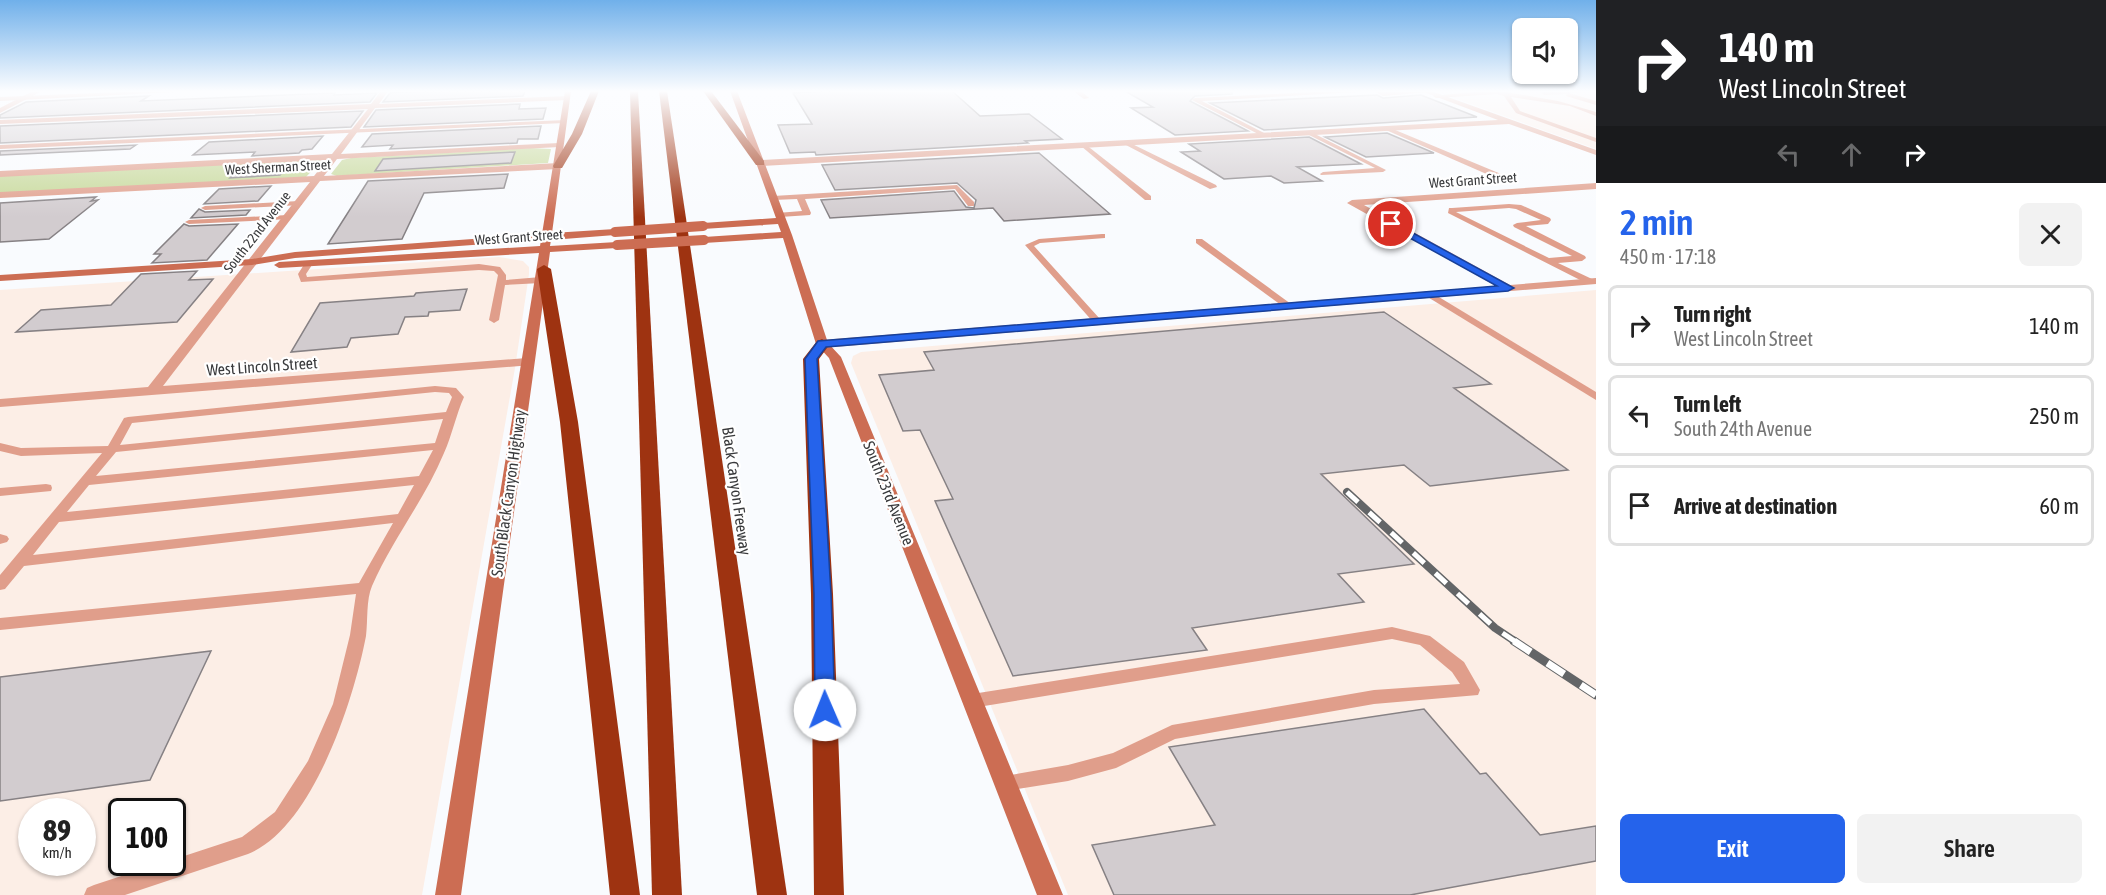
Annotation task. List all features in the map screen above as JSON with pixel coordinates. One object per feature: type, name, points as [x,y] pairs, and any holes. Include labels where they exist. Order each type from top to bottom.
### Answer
[{"type":"highway","points":[[558,166],[578,133]]},
{"type":"highway","points":[[636,133],[667,895]]},
{"type":"highway","name":"Black Canyon Freeway","points":[[669,133],[771,895]]},
{"type":"highway","points":[[738,133],[760,163]]},
{"type":"highway","points":[[543,266],[569,422],[625,895]]},
{"type":"highway","points":[[822,344],[811,359],[822,594],[829,895]]},
{"type":"main road","name":"South Black Canyon Highway","points":[[448,895],[562,133]]},
{"type":"main road","name":"South 23rd Avenue","points":[[749,133],[787,235],[822,344],[835,357],[1050,895]]},
{"type":"main road","name":"West Grant Street","points":[[0,278],[252,262],[295,255],[736,224],[781,218]]},
{"type":"main road","name":"West Grant Street","points":[[252,262],[290,266],[543,266],[593,247],[787,235]]},
{"type":"street","name":"South 22nd Avenue","points":[[153,390],[354,133]]},
{"type":"street","points":[[760,163],[1315,133]]},
{"type":"street","points":[[1540,133],[1596,153]]},
{"type":"street","name":"West Sherman Street","points":[[0,174],[559,145]]},
{"type":"street","name":"West Sherman Street","points":[[0,195],[558,166]]},
{"type":"street","name":"West Grant Street","points":[[1508,288],[1352,203],[1596,186]]},
{"type":"street","points":[[822,344],[1593,281]]},
{"type":"street","name":"West Lincoln Street","points":[[0,403],[527,362]]},
{"type":"lane","points":[[0,147],[316,133]]},
{"type":"lane","points":[[1260,133],[1264,135]]},
{"type":"lane","points":[[1310,133],[1383,170],[1323,174]]},
{"type":"lane","points":[[1397,133],[1510,181]]},
{"type":"lane","points":[[1576,133],[1596,140]]},
{"type":"lane","points":[[1126,142],[1213,187]]},
{"type":"lane","points":[[1083,145],[1148,198]]},
{"type":"lane","points":[[774,198],[957,187],[971,204]]},
{"type":"lane","points":[[781,218],[807,213],[800,197]]},
{"type":"lane","points":[[204,208],[299,203]]},
{"type":"lane","points":[[1548,261],[1582,258],[1517,225],[1547,220],[1518,207],[1509,206],[1452,210],[1452,213],[1548,261],[1593,281]]},
{"type":"lane","points":[[189,222],[288,217]]},
{"type":"lane","points":[[1097,321],[1029,245],[1039,241],[1102,236]]},
{"type":"lane","points":[[1199,241],[1288,306]]},
{"type":"lane","points":[[308,265],[302,274],[304,280],[479,267],[497,269],[502,275],[494,320]]},
{"type":"lane","points":[[501,283],[543,266]]},
{"type":"lane","points":[[1429,294],[1596,397]]},
{"type":"lane","points":[[0,585],[112,449],[128,420],[435,389],[452,390],[458,397],[440,446],[364,588],[358,634],[341,704],[315,766],[282,818],[248,845],[94,895]]},
{"type":"lane","points":[[0,447],[21,452],[112,449],[450,415]]},
{"type":"lane","points":[[86,481],[440,446]]},
{"type":"lane","points":[[56,518],[423,480]]},
{"type":"lane","points":[[0,492],[46,488]]},
{"type":"lane","points":[[20,561],[402,518]]},
{"type":"lane","points":[[0,624],[364,588]]},
{"type":"lane","points":[[972,701],[1392,633],[1425,640],[1458,667],[1472,690],[1374,698],[1172,732],[1116,760],[1068,773],[1005,783]]},
{"type":"shaded area","points":[[1551,133],[1596,133],[1596,149]]},
{"type":"shaded area","points":[[499,257],[523,261],[529,267],[529,274],[515,368],[422,895],[0,895],[0,290]]},
{"type":"shaded area","points":[[1596,290],[1596,895],[1068,895],[851,363],[853,356],[861,352]]},
{"type":"green space","points":[[531,148],[551,149],[548,163],[337,176],[331,174],[342,160],[351,158]]},
{"type":"green space","points":[[321,161],[306,177],[0,194],[0,175]]},
{"type":"building","points":[[0,133],[224,133],[0,143]]},
{"type":"building","points":[[539,133],[538,139],[518,139],[517,143],[390,149],[393,145],[362,147],[372,134]]},
{"type":"building","points":[[781,133],[1054,133],[1062,139],[816,155],[815,152],[790,153]]},
{"type":"building","points":[[1171,133],[1216,133],[1175,135]]},
{"type":"building","points":[[1387,133],[1434,153],[1366,157],[1325,137]]},
{"type":"building","points":[[323,136],[312,149],[302,150],[299,153],[252,156],[255,152],[193,155],[209,142]]},
{"type":"building","points":[[1309,137],[1361,164],[1297,167],[1322,181],[1284,183],[1271,176],[1224,179],[1181,152],[1200,151],[1189,144]]},
{"type":"building","points":[[136,145],[130,149],[0,155],[0,151]]},
{"type":"building","points":[[515,152],[511,163],[375,171],[383,159]]},
{"type":"building","points":[[1039,153],[1110,214],[1004,221],[993,208],[830,218],[821,200],[954,191],[966,207],[974,208],[976,200],[957,183],[835,190],[822,165]]},
{"type":"building","points":[[290,164],[280,175],[230,178],[241,167]]},
{"type":"building","points":[[508,174],[504,188],[424,193],[402,239],[328,244],[368,181]]},
{"type":"building","points":[[271,186],[258,201],[204,204],[219,189]]},
{"type":"building","points":[[96,197],[91,201],[98,200],[49,239],[0,242],[0,203]]},
{"type":"building","points":[[199,209],[205,212],[250,210],[246,215],[191,218]]},
{"type":"building","points":[[184,224],[189,226],[238,224],[207,260],[152,263],[161,254],[154,254]]},
{"type":"building","points":[[197,271],[189,280],[213,279],[177,322],[16,332],[41,310],[111,305],[141,274]]},
{"type":"building","points":[[467,289],[460,310],[429,312],[428,316],[405,317],[398,334],[351,338],[347,347],[291,352],[320,303],[414,296],[416,293]]},
{"type":"building","points":[[1384,312],[1491,384],[1454,388],[1568,470],[1430,486],[1404,465],[1321,474],[1414,564],[1338,574],[1364,602],[1192,628],[1207,650],[1013,676],[935,501],[953,499],[920,430],[903,431],[879,375],[934,370],[924,352]]},
{"type":"building","points":[[211,651],[150,780],[0,801],[0,677]]},
{"type":"building","points":[[1424,709],[1480,774],[1486,773],[1540,835],[1596,826],[1596,861],[1410,895],[1114,895],[1092,845],[1215,825],[1169,747]]},
{"type":"railway","points":[[1347,492],[1495,628],[1516,642]]},
{"type":"railway","points":[[1514,641],[1596,695]]},
{"type":"route","points":[[825,710],[811,359],[822,344],[1508,288],[1391,224]]}]
